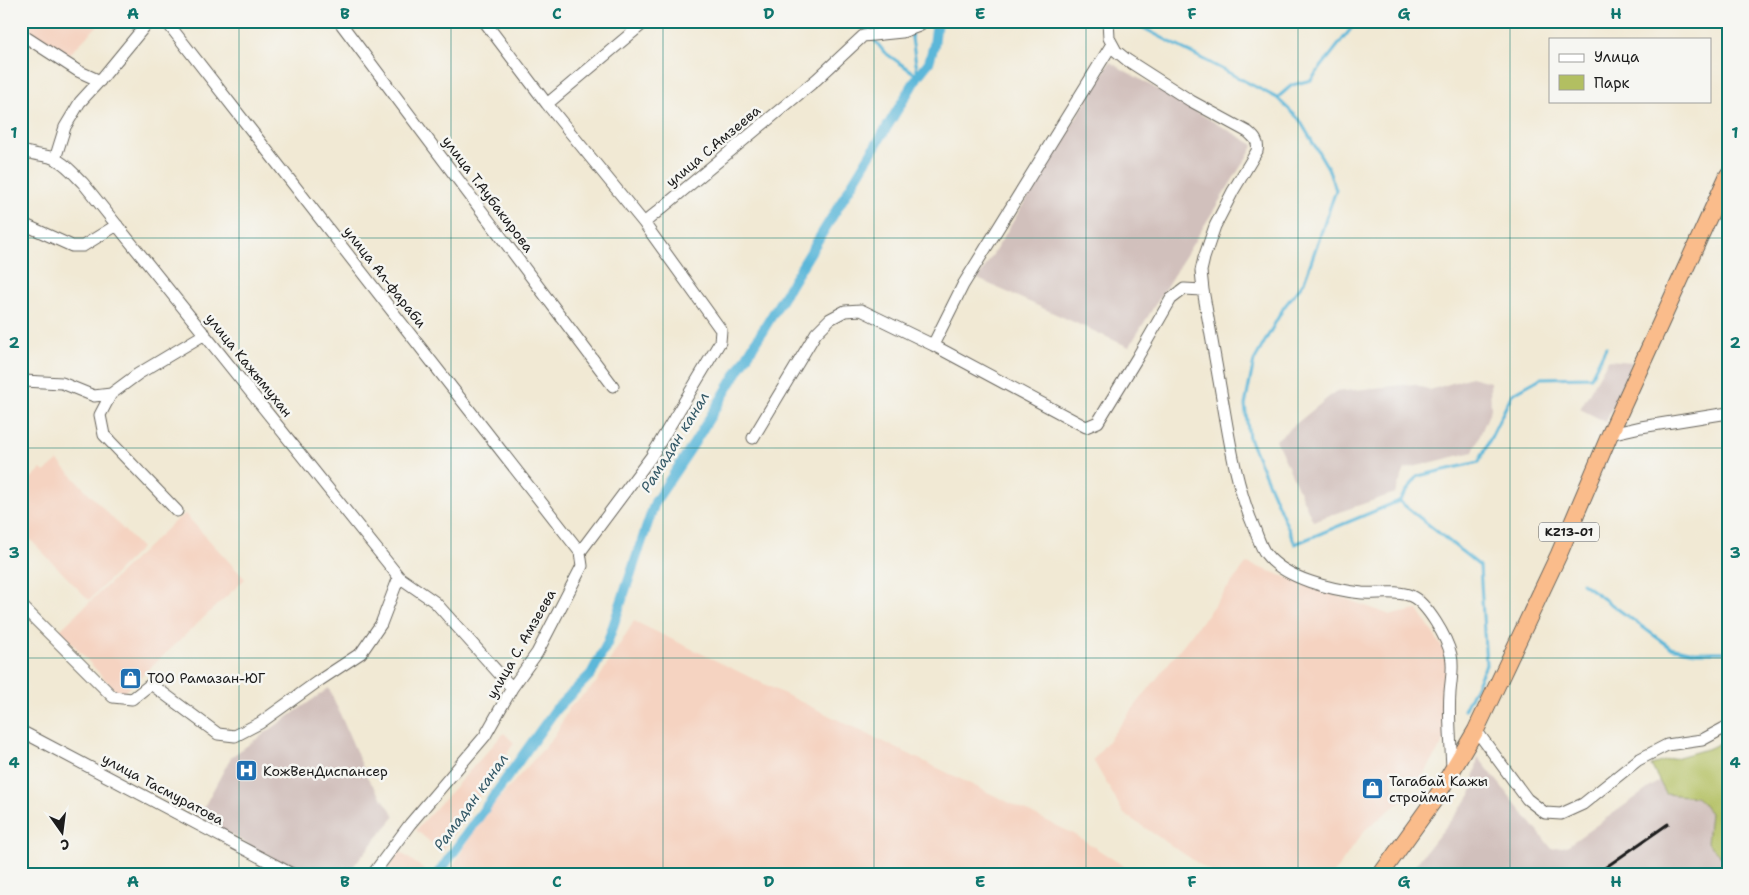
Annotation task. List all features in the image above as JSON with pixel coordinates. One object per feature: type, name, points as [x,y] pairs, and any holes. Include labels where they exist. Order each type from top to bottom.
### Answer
[{"type":"highway","name":"KZ13-01","points":[[1381,874],[1437,796],[1476,730],[1559,554],[1610,434],[1728,175]]},
{"type":"street","points":[[21,150],[34,155],[55,159],[65,127],[80,102],[100,81],[149,21]]},
{"type":"street","name":"улица Ал-фараби","points":[[166,21],[580,552]]},
{"type":"street","name":"улица Т.Аубакирова","points":[[340,21],[612,386]]},
{"type":"street","points":[[484,21],[547,104],[644,223]]},
{"type":"street","points":[[547,104],[646,21]]},
{"type":"street","name":"улица С.Амзеева","points":[[644,223],[817,79],[863,36],[902,32],[919,26],[921,21]]},
{"type":"street","points":[[1108,21],[1109,38],[1116,51],[1127,60],[1191,101],[1256,138],[1258,151],[1233,191],[1215,226],[1201,271],[1202,290],[1235,470],[1250,518],[1265,554],[1280,567],[1290,573],[1334,589],[1411,596],[1421,602],[1431,615],[1450,652],[1453,669],[1449,715],[1452,768]]},
{"type":"street","points":[[21,34],[78,71],[100,81]]},
{"type":"street","points":[[933,345],[963,285],[1112,44]]},
{"type":"street","name":"улица Кажымухан","points":[[55,159],[63,163],[83,183],[399,577],[435,602],[512,688]]},
{"type":"street","points":[[21,223],[72,246],[83,246],[117,225]]},
{"type":"street","name":"улица С. Амзеева","points":[[373,874],[410,824],[485,736],[512,688],[537,653],[582,566],[580,552],[651,457],[720,342],[721,330],[644,223]]},
{"type":"street","points":[[753,438],[816,333],[830,319],[845,311],[861,310],[933,345],[1086,427],[1098,422],[1171,298],[1184,289],[1202,290]]},
{"type":"street","points":[[178,511],[104,435],[100,415],[111,394],[138,374],[205,334]]},
{"type":"street","points":[[21,384],[24,381],[62,383],[94,396],[111,394]]},
{"type":"street","points":[[1610,434],[1728,413]]},
{"type":"street","points":[[21,605],[113,697],[132,699],[151,684],[218,734],[235,736],[260,723],[316,682],[361,653],[381,624],[399,577]]},
{"type":"street","points":[[1476,730],[1527,798],[1545,813],[1561,814],[1583,804],[1638,760],[1666,746],[1702,740],[1728,726]]},
{"type":"street","name":"улица Тасмуратова","points":[[21,731],[292,874]]},
{"type":"shaded area","points":[[21,21],[102,21],[66,58],[21,26]]},
{"type":"shaded area","points":[[1110,62],[1254,145],[1129,347],[978,279]]},
{"type":"shaded area","points":[[1608,360],[1632,362],[1606,422],[1580,409]]},
{"type":"shaded area","points":[[1471,377],[1490,382],[1491,409],[1473,452],[1405,469],[1395,493],[1313,521],[1276,440],[1335,392],[1414,384],[1430,390]]},
{"type":"shaded area","points":[[58,461],[141,548],[89,600],[21,530],[21,488],[41,469],[44,472]]},
{"type":"shaded area","points":[[185,514],[245,579],[120,696],[60,630],[175,521]]},
{"type":"shaded area","name":"Тагабай Кажы строймаг","points":[[1247,563],[1390,615],[1418,610],[1447,655],[1444,741],[1418,784],[1395,772],[1391,782],[1401,801],[1365,830],[1333,874],[1214,874],[1124,814],[1093,760]]},
{"type":"shaded area","points":[[634,621],[1074,834],[1136,874],[448,874],[485,814],[554,737],[569,708],[596,683]]},
{"type":"shaded area","name":"КожВенДиспансер","points":[[329,688],[367,777],[395,816],[347,874],[300,874],[199,816],[231,757]]},
{"type":"shaded area","points":[[504,733],[514,743],[442,852],[416,830]]},
{"type":"shaded area","points":[[1478,757],[1552,849],[1567,846],[1659,781],[1666,794],[1697,797],[1710,813],[1707,843],[1728,864],[1728,874],[1408,874],[1471,795]]},
{"type":"shaded area","points":[[400,852],[425,870],[422,874],[384,874]]},
{"type":"green space","points":[[1728,739],[1728,864],[1707,843],[1710,813],[1697,797],[1666,794],[1651,765],[1710,748]]},
{"type":"waterway","points":[[860,21],[870,33]]},
{"type":"waterway","name":"Рамадан канал","points":[[438,874],[556,709],[591,674],[607,644],[655,502],[693,445],[918,76],[929,62],[934,45],[937,21]]},
{"type":"waterway","points":[[1130,21],[1277,98],[1299,119],[1328,168],[1336,190],[1304,282],[1284,307],[1254,361],[1245,405],[1249,438],[1295,544],[1399,501],[1418,476],[1479,462],[1512,394],[1541,378],[1591,377],[1606,347]]},
{"type":"waterway","points":[[1277,98],[1292,85],[1311,80],[1357,21]]},
{"type":"waterway","points":[[911,32],[918,76]]},
{"type":"waterway","points":[[873,38],[884,52],[918,76]]},
{"type":"waterway","points":[[1724,251],[1728,242]]},
{"type":"waterway","points":[[1399,501],[1480,566],[1486,665],[1464,710]]},
{"type":"waterway","points":[[1582,583],[1670,647],[1695,652],[1728,652]]},
{"type":"railway","points":[[1596,874],[1668,824]]},
{"type":"place","name":"ТОО Рамазан-ЮГ","points":[[131,678]]},
{"type":"place","name":"КожВенДиспансер","points":[[247,771]]},
{"type":"place","name":"Тагабай Кажы строймаг","points":[[1373,789]]}]
